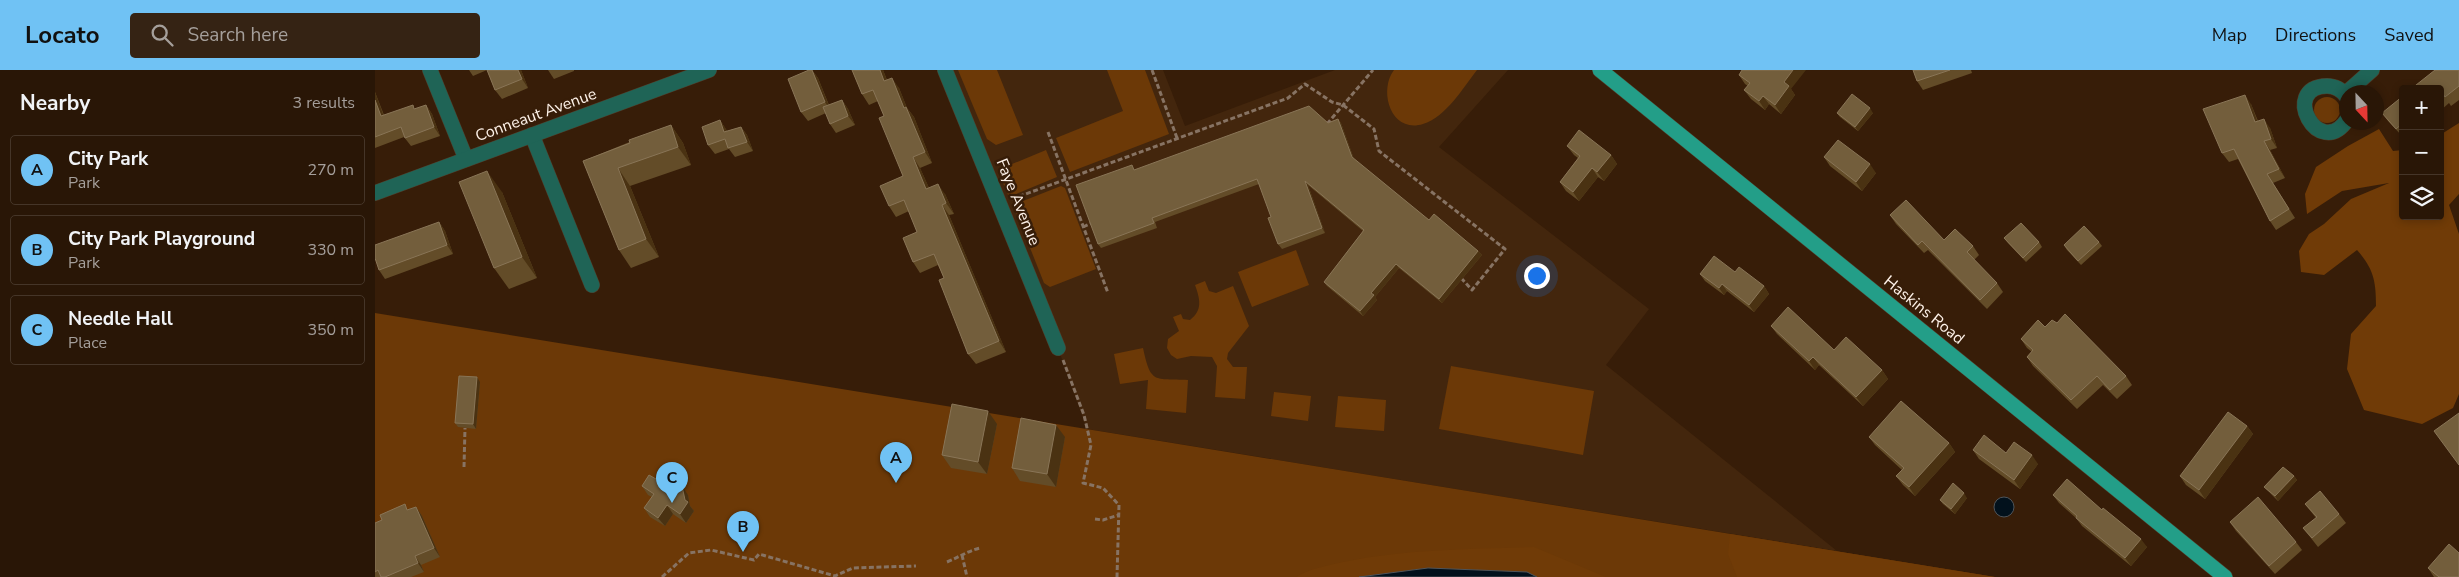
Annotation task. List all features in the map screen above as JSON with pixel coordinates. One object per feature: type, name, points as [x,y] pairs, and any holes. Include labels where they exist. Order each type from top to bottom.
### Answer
[{"type":"main road","name":"Haskins Road","points":[[1600,70],[2225,577]]},
{"type":"street","points":[[430,70],[466,159]]},
{"type":"street","name":"Conneaut Avenue","points":[[375,193],[709,70]]},
{"type":"street","name":"Faye Avenue","points":[[945,70],[1059,348]]},
{"type":"street","points":[[2356,85],[2372,70]]},
{"type":"street","points":[[2339,90],[2333,86],[2318,88],[2307,97],[2304,112],[2311,124],[2325,131],[2339,128]]},
{"type":"street","points":[[532,135],[592,285]]},
{"type":"path","points":[[1152,70],[1177,138]]},
{"type":"path","points":[[1327,124],[1373,70]]},
{"type":"path","points":[[1000,204],[1288,98],[1305,84],[1332,102],[1343,104],[1374,129],[1379,151],[1505,249],[1472,290],[1462,279]]},
{"type":"path","points":[[1048,132],[1108,293]]},
{"type":"path","points":[[1083,226],[1092,222]]},
{"type":"path","points":[[1059,348],[1084,415],[1091,445],[1083,483],[1103,488],[1119,505],[1117,577]]},
{"type":"path","points":[[464,467],[465,428]]},
{"type":"path","points":[[1095,519],[1103,520],[1119,515]]},
{"type":"path","points":[[947,562],[967,551],[980,548]]},
{"type":"path","points":[[662,577],[689,553],[711,550],[754,560],[759,554],[835,576],[853,568],[917,566]]},
{"type":"path","points":[[962,555],[967,577]]},
{"type":"shaded area","points":[[945,70],[1163,70],[1185,126],[1335,70],[1508,70],[1439,147],[1649,309],[1606,365],[1837,551],[1087,429],[1058,348]]},
{"type":"shaded area","points":[[958,70],[997,70],[1023,135],[996,145],[987,139]]},
{"type":"shaded area","points":[[1107,70],[1145,70],[1169,134],[1070,172],[1056,138],[1123,111]]},
{"type":"shaded area","points":[[1394,70],[1477,70],[1447,109],[1423,124],[1412,125],[1403,123],[1391,109],[1387,89],[1389,79]]},
{"type":"shaded area","points":[[2327,97],[2336,101],[2339,105],[2339,115],[2336,119],[2327,123],[2318,119],[2314,110],[2318,101]]},
{"type":"shaded area","points":[[2459,123],[2459,194],[2449,205],[2459,234],[2459,394],[2453,408],[2422,424],[2364,410],[2347,369],[2351,334],[2376,306],[2373,276],[2363,257],[2357,250],[2324,275],[2301,272],[2299,251],[2309,234],[2324,224],[2351,199],[2389,183],[2342,191],[2307,214],[2305,194],[2316,167],[2377,130],[2380,130],[2393,151],[2399,150],[2399,220],[2444,220],[2444,132]]},
{"type":"shaded area","points":[[1046,150],[1057,177],[1009,197],[1000,176],[1007,173],[1005,167]]},
{"type":"shaded area","points":[[1061,186],[1065,188],[1096,269],[1050,287],[1044,283],[1013,205]]},
{"type":"shaded area","points":[[1296,250],[1309,285],[1252,307],[1238,272]]},
{"type":"shaded area","points":[[1205,281],[1209,291],[1216,293],[1233,286],[1249,326],[1228,353],[1227,359],[1233,367],[1247,367],[1245,399],[1215,397],[1217,366],[1212,357],[1191,356],[1177,359],[1171,355],[1167,348],[1168,339],[1179,331],[1173,317],[1181,314],[1183,319],[1190,320],[1194,316],[1199,308],[1195,285]]},
{"type":"shaded area","points":[[375,313],[1995,577],[375,577]]},
{"type":"shaded area","points":[[1143,348],[1149,368],[1156,377],[1161,379],[1188,380],[1186,413],[1146,409],[1148,380],[1120,384],[1114,354]]},
{"type":"shaded area","points":[[1451,366],[1594,391],[1583,455],[1439,429]]},
{"type":"shaded area","points":[[1274,392],[1311,396],[1308,421],[1271,416]]},
{"type":"shaded area","points":[[1338,396],[1386,400],[1384,431],[1335,427]]},
{"type":"shaded area","points":[[1730,534],[1995,577],[1737,577],[1728,554]]},
{"type":"shaded area","points":[[1534,547],[1606,577],[1537,577],[1527,572],[1428,568],[1359,577],[1296,577],[1307,571],[1325,566],[1391,554],[1438,550]]},
{"type":"water","points":[[2004,497],[2011,500],[2014,507],[2011,514],[2004,517],[1997,514],[1994,507],[1997,500]]},
{"type":"water","points":[[1428,568],[1527,572],[1537,577],[1359,577]]},
{"type":"building","points":[[487,70],[518,70],[522,79],[495,90]]},
{"type":"building","points":[[812,70],[825,102],[801,112],[788,79]]},
{"type":"building","points":[[852,70],[880,70],[884,81],[892,78],[925,152],[913,157],[926,189],[938,184],[946,203],[942,205],[999,341],[968,354],[939,280],[944,278],[934,254],[913,262],[903,238],[917,232],[904,200],[889,206],[880,186],[903,176],[879,118],[884,116],[873,90],[862,94]]},
{"type":"building","points":[[1742,70],[1793,70],[1784,82],[1789,86],[1775,105],[1763,96],[1759,101],[1744,90],[1750,83],[1739,75]]},
{"type":"building","points":[[1913,70],[1950,70],[1917,81]]},
{"type":"building","points":[[2435,70],[2459,70],[2459,86],[2445,97],[2444,85],[2416,85]]},
{"type":"building","points":[[1852,94],[1870,108],[1855,127],[1837,113]]},
{"type":"building","points":[[2245,95],[2255,122],[2264,119],[2271,139],[2264,141],[2279,169],[2267,174],[2289,209],[2270,221],[2234,149],[2222,153],[2203,109]]},
{"type":"building","points":[[2399,99],[2399,126],[2396,129],[2384,115],[2384,111]]},
{"type":"building","points":[[375,100],[381,116],[413,105],[414,109],[426,105],[434,127],[405,138],[401,127],[375,137]]},
{"type":"building","points":[[842,100],[848,116],[830,124],[823,107]]},
{"type":"building","points":[[1309,106],[1328,123],[1338,119],[1352,157],[1429,220],[1434,214],[1478,251],[1439,299],[1396,264],[1371,293],[1374,295],[1360,311],[1324,282],[1364,230],[1305,181],[1322,228],[1278,244],[1268,218],[1271,217],[1257,179],[1152,218],[1154,223],[1098,244],[1076,185],[1132,165],[1134,170]]},
{"type":"building","points":[[720,120],[724,132],[741,127],[747,142],[728,148],[725,139],[708,145],[702,127]]},
{"type":"building","points":[[671,125],[678,147],[618,168],[646,239],[619,250],[583,161],[630,143],[629,140]]},
{"type":"building","points":[[1579,130],[1611,155],[1597,172],[1592,168],[1573,192],[1560,182],[1580,156],[1567,146]]},
{"type":"building","points":[[1838,140],[1870,164],[1856,182],[1824,157]]},
{"type":"building","points":[[487,171],[522,257],[494,268],[459,182]]},
{"type":"building","points":[[1906,200],[1944,240],[1955,229],[1973,246],[1967,252],[1997,283],[1980,300],[1922,241],[1918,245],[1890,215]]},
{"type":"building","points":[[439,222],[447,245],[379,270],[375,258],[375,245]]},
{"type":"building","points":[[2021,223],[2039,242],[2023,258],[2004,238]]},
{"type":"building","points":[[2084,226],[2099,242],[2078,261],[2064,245]]},
{"type":"building","points":[[1714,256],[1735,272],[1739,267],[1764,286],[1749,305],[1722,284],[1719,288],[1700,274]]},
{"type":"building","points":[[1788,307],[1834,350],[1846,337],[1882,370],[1856,397],[1813,357],[1809,361],[1771,326]]},
{"type":"building","points":[[2065,314],[2126,376],[2110,390],[2097,376],[2071,400],[2027,357],[2033,350],[2021,339],[2038,320],[2045,327],[2052,320],[2057,323]]},
{"type":"building","points":[[459,376],[477,377],[473,424],[455,423]]},
{"type":"building","points":[[1901,401],[1949,443],[1909,487],[1896,476],[1904,468],[1869,437]]},
{"type":"building","points":[[952,404],[988,411],[978,462],[942,455]]},
{"type":"building","points":[[2228,412],[2247,426],[2199,490],[2180,476]]},
{"type":"building","points":[[2459,413],[2459,465],[2434,431]]},
{"type":"building","points":[[1021,418],[1056,425],[1047,474],[1012,468]]},
{"type":"building","points":[[1984,435],[2006,453],[2014,442],[2032,455],[2014,480],[1973,450]]},
{"type":"building","points":[[2283,467],[2294,476],[2275,496],[2264,487]]},
{"type":"building","points":[[649,475],[656,479],[670,478],[682,486],[685,500],[688,502],[680,514],[667,505],[658,518],[644,508],[654,494],[642,486]]},
{"type":"building","points":[[2067,479],[2102,510],[2103,508],[2141,539],[2125,558],[2076,518],[2077,516],[2053,495]]},
{"type":"building","points":[[1953,483],[1964,493],[1951,509],[1940,500]]},
{"type":"building","points":[[2320,491],[2339,514],[2312,538],[2303,528],[2317,517],[2305,504]]},
{"type":"building","points":[[2258,497],[2296,542],[2269,566],[2230,522]]},
{"type":"building","points":[[405,504],[407,510],[416,507],[434,548],[415,556],[418,563],[381,577],[378,570],[375,572],[375,523],[382,520],[380,515]]},
{"type":"building","points":[[2449,544],[2459,553],[2459,577],[2439,577],[2428,568]]},
{"type":"place","name":"City Park","points":[[896,483]]},
{"type":"place","name":"Needle Hall","points":[[672,503]]},
{"type":"place","name":"City Park Playground","points":[[743,552]]}]
